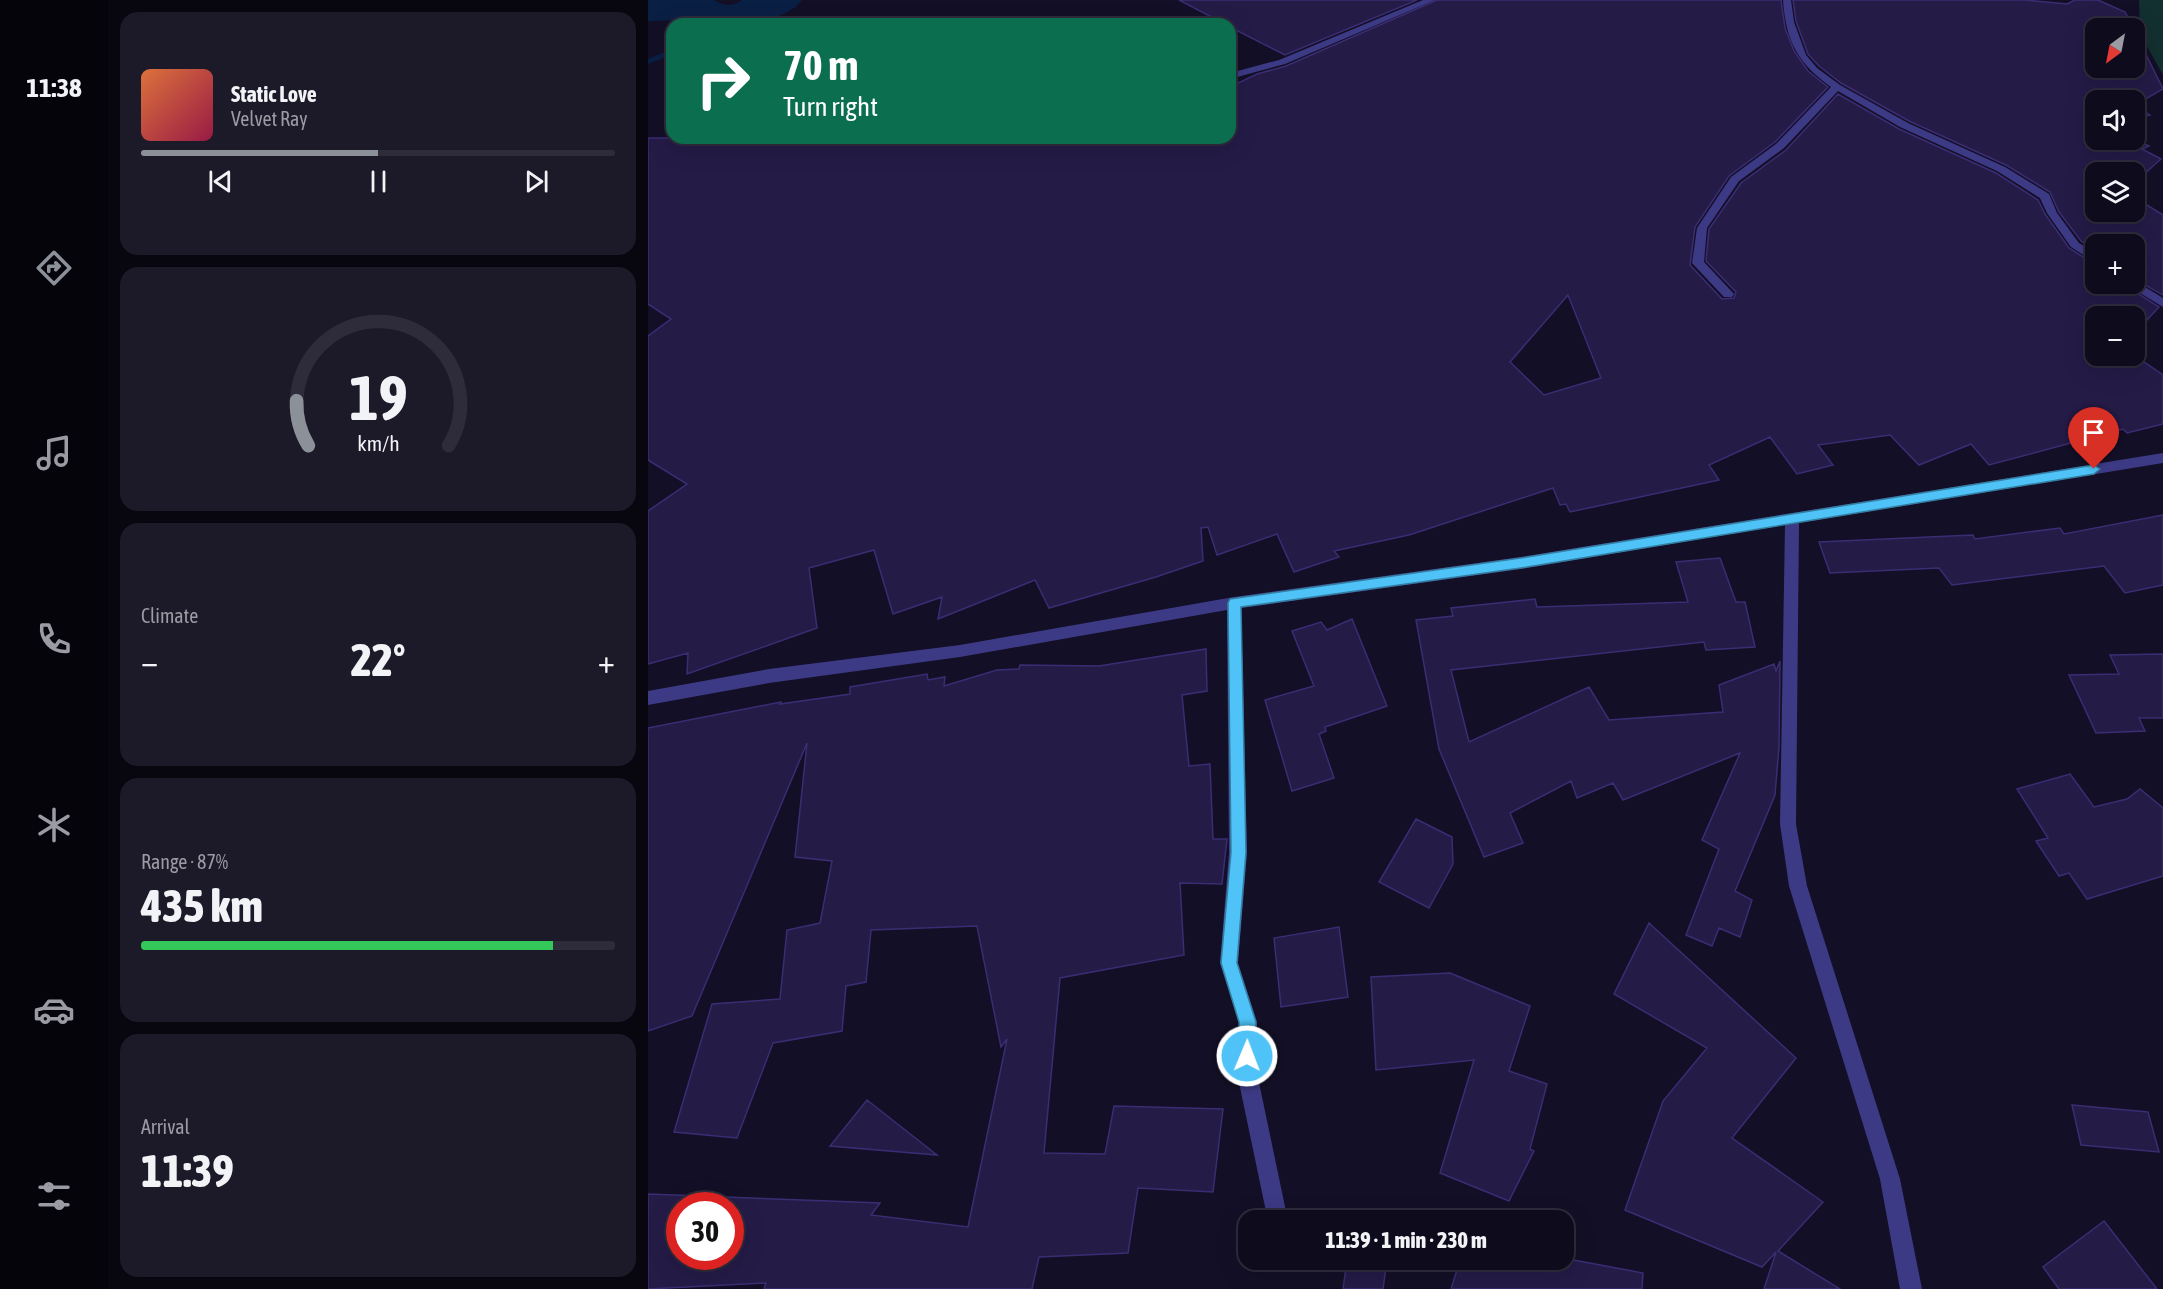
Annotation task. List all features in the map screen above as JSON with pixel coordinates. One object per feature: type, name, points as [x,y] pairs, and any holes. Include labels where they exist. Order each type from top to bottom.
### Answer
[{"type":"street","points":[[1236,75],[1264,70],[1322,47],[1399,10],[1431,0]]},
{"type":"street","points":[[1787,0],[1789,22],[1802,56],[1814,70],[1837,87],[1904,124],[2001,169],[2045,196],[2052,213],[2075,245],[2085,252]]},
{"type":"street","points":[[1728,294],[1698,263],[1702,228],[1735,179],[1780,146],[1837,87]]},
{"type":"street","points":[[2145,292],[2163,303]]},
{"type":"street","points":[[648,698],[769,676],[960,651],[1234,603],[1527,562],[2163,458]]},
{"type":"street","points":[[1792,519],[1788,824],[1798,886],[1890,1179],[1911,1289]]},
{"type":"street","points":[[1234,603],[1238,852],[1229,963],[1248,1022],[1247,1073],[1276,1210]]},
{"type":"green space","points":[[2139,0],[2163,0],[2163,75],[2145,43],[2145,18],[2140,18]]},
{"type":"building","points":[[1179,0],[1417,0],[1285,55],[1236,30],[1236,18],[1214,18]]},
{"type":"building","points":[[1437,0],[1781,0],[1785,28],[1794,51],[1808,71],[1828,87],[1775,142],[1729,176],[1695,227],[1690,265],[1722,299],[1734,298],[1736,292],[1706,261],[1709,229],[1741,183],[1786,150],[1838,94],[1899,129],[1996,173],[2038,200],[2069,248],[2085,258],[2085,294],[2139,294],[2159,307],[2145,322],[2145,306],[2085,306],[2085,366],[2145,366],[2145,363],[2163,375],[2163,424],[2127,433],[2123,429],[1989,465],[1971,444],[1919,465],[1890,435],[1818,445],[1833,465],[1797,474],[1770,437],[1709,465],[1719,480],[1570,512],[1566,504],[1560,505],[1553,488],[1409,535],[1334,551],[1339,557],[1294,572],[1277,534],[1217,555],[1208,527],[1201,528],[1203,561],[1049,608],[1035,580],[938,619],[942,597],[893,614],[874,550],[809,568],[817,628],[687,674],[688,653],[648,664],[648,511],[687,484],[648,460],[648,336],[671,319],[648,304],[648,138],[666,138],[666,144],[1236,144],[1236,84],[1257,74],[1286,66]],"holes":[[[1568,295],[1601,378],[1544,395],[1510,362]]]},
{"type":"building","points":[[1793,0],[2025,0],[2067,4],[2075,0],[2098,0],[2125,12],[2128,18],[2085,18],[2085,78],[2145,78],[2145,52],[2163,89],[2145,99],[2145,90],[2085,90],[2085,150],[2144,150],[2161,159],[2145,173],[2145,162],[2085,162],[2085,222],[2145,222],[2145,204],[2163,215],[2163,295],[2145,285],[2145,234],[2085,234],[2085,244],[2059,212],[2050,192],[2006,165],[1909,121],[1841,83],[1808,54],[1796,21]]},
{"type":"building","points":[[2163,515],[2163,585],[2125,593],[2104,566],[1952,585],[1939,568],[1830,573],[1819,542],[1973,535],[1975,539],[2060,528],[2064,534]]},
{"type":"building","points":[[1720,558],[1736,602],[1745,602],[1755,647],[1706,650],[1704,642],[1451,670],[1469,742],[1589,687],[1609,720],[1723,712],[1719,685],[1774,664],[1776,671],[1780,661],[1779,747],[1775,795],[1735,891],[1752,900],[1740,937],[1719,928],[1712,946],[1686,935],[1719,849],[1702,840],[1740,753],[1623,800],[1613,783],[1577,798],[1571,781],[1510,813],[1523,843],[1484,857],[1439,749],[1416,620],[1453,616],[1451,608],[1535,599],[1537,607],[1688,602],[1676,562]]},
{"type":"building","points":[[1352,619],[1387,706],[1325,727],[1326,731],[1319,734],[1334,778],[1292,791],[1265,700],[1314,686],[1292,631],[1321,622],[1327,630]]},
{"type":"building","points":[[1206,649],[1207,691],[1182,695],[1189,766],[1210,764],[1213,839],[1227,839],[1222,884],[1180,883],[1184,955],[1060,978],[1044,1153],[1105,1154],[1114,1106],[1223,1109],[1213,1192],[1138,1188],[1128,1253],[1039,1257],[1032,1289],[764,1289],[766,1283],[648,1289],[648,1194],[666,1195],[666,1270],[744,1270],[744,1198],[880,1203],[871,1215],[968,1227],[1007,1039],[1001,1047],[977,926],[871,930],[866,982],[846,986],[842,1031],[773,1043],[737,1138],[674,1132],[712,1004],[780,999],[787,930],[820,923],[832,861],[795,857],[807,743],[692,1016],[648,1031],[648,728],[781,702],[780,704],[850,694],[850,687],[927,674],[928,680],[945,677],[944,686],[997,670],[1019,669],[1020,665],[1099,666]]},
{"type":"building","points":[[2163,654],[2163,718],[2139,718],[2145,731],[2096,733],[2069,675],[2119,674],[2110,655]]},
{"type":"building","points":[[2070,774],[2094,807],[2127,799],[2140,789],[2163,808],[2163,876],[2087,899],[2069,873],[2059,876],[2036,841],[2048,838],[2017,789]]},
{"type":"building","points":[[1416,819],[1452,837],[1453,864],[1429,908],[1379,882]]},
{"type":"building","points":[[1649,923],[1796,1058],[1732,1138],[1823,1202],[1778,1251],[1840,1289],[1764,1289],[1776,1252],[1762,1267],[1625,1210],[1663,1101],[1707,1048],[1614,994]]},
{"type":"building","points":[[1339,927],[1348,997],[1281,1007],[1274,938]]},
{"type":"building","points":[[1450,973],[1530,1006],[1509,1071],[1547,1084],[1530,1149],[1534,1151],[1509,1201],[1440,1173],[1474,1060],[1376,1070],[1371,977]]},
{"type":"building","points":[[867,1100],[937,1155],[830,1146]]},
{"type":"building","points":[[2072,1105],[2148,1112],[2159,1152],[2081,1145]]},
{"type":"building","points":[[2104,1221],[2157,1289],[2059,1289],[2043,1267]]},
{"type":"building","points":[[1574,1260],[1643,1273],[1642,1289],[1451,1289],[1457,1270],[1574,1270]]},
{"type":"building","points":[[1346,1270],[1386,1270],[1383,1289],[1343,1289]]},
{"type":"waterway","points":[[714,18],[747,18],[760,7],[780,0]]},
{"type":"waterway","points":[[648,8],[695,7],[714,18]]},
{"type":"waterway","points":[[648,62],[666,54]]},
{"type":"route","points":[[1247,1056],[1248,1022],[1229,963],[1238,852],[1234,603],[1527,562],[2094,469]]}]
